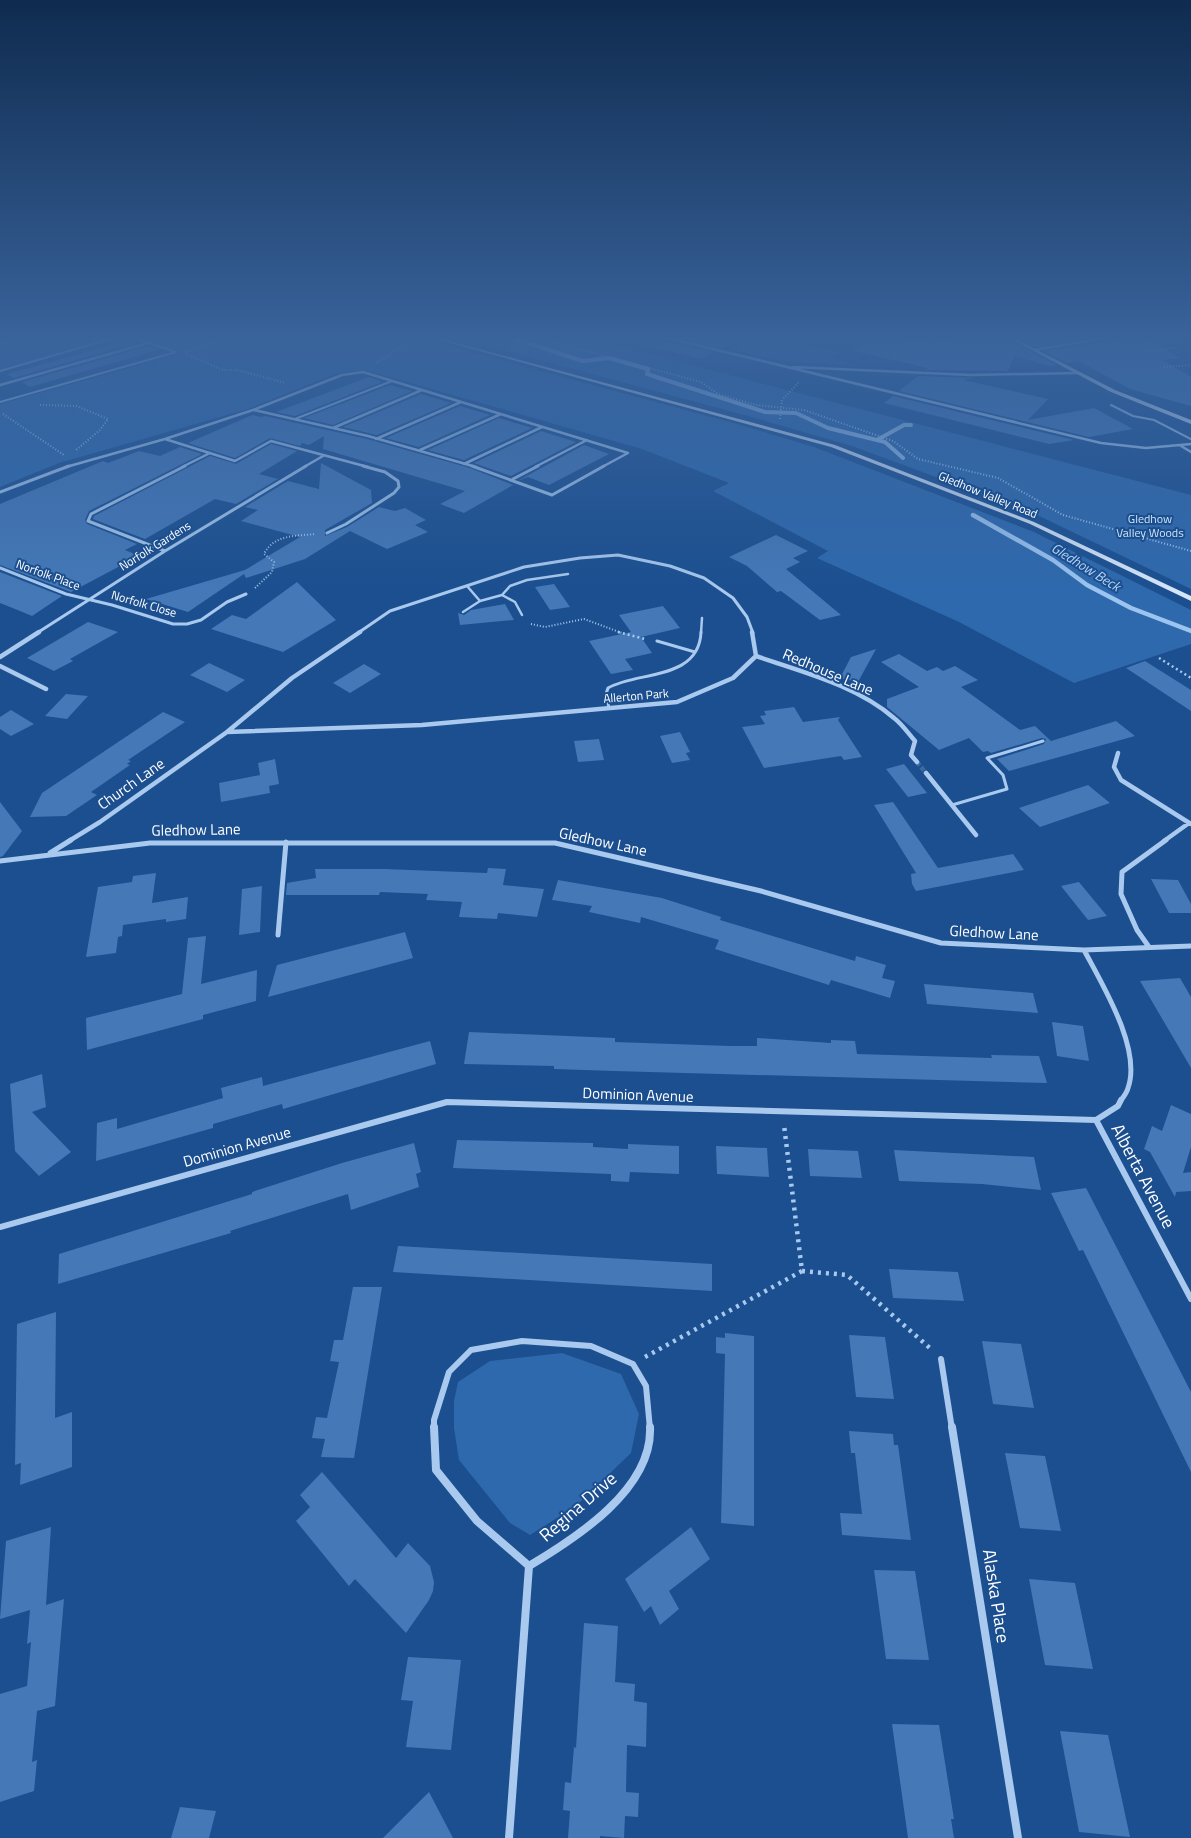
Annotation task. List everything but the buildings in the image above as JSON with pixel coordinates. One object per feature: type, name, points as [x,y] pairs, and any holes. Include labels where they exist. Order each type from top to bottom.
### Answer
[{"type":"street","points":[[0,492],[80,462],[165,439],[220,421]]},
{"type":"street","points":[[302,421],[420,450],[513,479],[552,495],[628,453],[525,421]]},
{"type":"street","points":[[332,428],[349,421]]},
{"type":"street","points":[[376,439],[418,421]]},
{"type":"street","points":[[420,450],[487,421]]},
{"type":"street","name":"Gledhow Valley Road","points":[[738,421],[833,446],[1032,523],[1191,599]]},
{"type":"street","points":[[1008,421],[1101,443],[1134,448],[1171,449],[1191,444]]},
{"type":"street","points":[[464,464],[542,426]]},
{"type":"street","points":[[165,439],[235,461],[271,442],[385,472],[398,481],[398,487],[394,493],[346,524],[327,533]]},
{"type":"street","points":[[513,479],[587,440]]},
{"type":"street","points":[[1181,446],[1191,452]]},
{"type":"street","points":[[165,551],[88,521],[92,514],[210,453]]},
{"type":"street","name":"Norfolk Gardens","points":[[0,657],[165,551],[323,456]]},
{"type":"street","points":[[227,732],[292,678],[390,611],[524,566],[618,555],[655,562],[690,573],[723,589],[745,613],[753,634],[756,656]]},
{"type":"street","name":"Norfolk Place","points":[[0,568],[66,594],[89,600]]},
{"type":"street","name":"Norfolk Close","points":[[89,600],[180,625],[202,620],[227,602],[246,594]]},
{"type":"street","name":"Allerton Park","points":[[227,732],[422,725],[677,702],[733,678],[756,656]]},
{"type":"street","name":"Redhouse Lane","points":[[756,656],[816,677],[859,696],[892,715],[914,740],[911,755],[917,762]]},
{"type":"street","points":[[0,666],[46,689]]},
{"type":"street","name":"Church Lane","points":[[48,854],[100,822],[227,732]]},
{"type":"street","points":[[1118,753],[1112,764],[1114,772],[1121,780],[1190,824],[1122,872],[1121,894],[1137,930],[1149,948]]},
{"type":"street","points":[[926,773],[976,835]]},
{"type":"street","points":[[278,935],[286,842]]},
{"type":"street","name":"Gledhow Lane","points":[[0,861],[150,843],[555,843],[761,891],[941,943],[1084,950],[1191,946]]},
{"type":"street","points":[[1084,950],[1126,1037],[1130,1059],[1130,1081],[1123,1102],[1112,1114],[1096,1120]]},
{"type":"street","name":"Dominion Avenue","points":[[0,1227],[447,1102],[1096,1120]]},
{"type":"street","name":"Alberta Avenue","points":[[1096,1120],[1191,1299]]},
{"type":"street","points":[[509,1838],[516,1720],[529,1566],[477,1521],[436,1470],[434,1420],[448,1372],[471,1350],[522,1341],[591,1346],[632,1364]]},
{"type":"street","name":"Alaska Place","points":[[941,1359],[1018,1838]]},
{"type":"street","name":"Regina Drive","points":[[529,1566],[564,1545],[623,1495],[642,1468],[651,1441],[650,1417],[646,1386],[632,1364]]},
{"type":"lane","points":[[1156,421],[1191,439]]},
{"type":"lane","points":[[502,596],[510,586],[527,580],[568,574]]},
{"type":"lane","points":[[467,586],[480,601]]},
{"type":"lane","points":[[463,612],[480,601],[502,596],[515,602],[522,616]]},
{"type":"lane","points":[[610,708],[606,694],[608,688],[615,684],[667,673],[685,664],[695,652],[702,639],[702,618]]},
{"type":"lane","points":[[657,642],[695,652]]},
{"type":"lane","points":[[952,805],[1007,789],[1003,775],[987,758],[1044,741]]},
{"type":"path","points":[[12,421],[64,455]]},
{"type":"path","points":[[55,458],[78,450],[100,430],[107,421]]},
{"type":"path","points":[[835,421],[888,439],[918,459],[998,478],[1062,515],[1191,550]]},
{"type":"path","points":[[246,594],[262,583],[272,572],[274,562],[264,554],[266,547],[275,540],[327,533]]},
{"type":"path","points":[[522,616],[526,623],[545,627],[584,619],[632,637],[657,642]]},
{"type":"path","points":[[1159,658],[1191,678]]},
{"type":"path","points":[[782,1112],[802,1271]]},
{"type":"path","points":[[632,1364],[802,1271],[847,1275],[941,1359]]},
{"type":"green space","points":[[0,421],[207,421],[59,463],[0,487]]},
{"type":"green space","points":[[543,421],[725,421],[814,447],[1034,532],[1191,610],[1191,644],[1074,683],[959,622],[817,558],[828,551],[713,491],[729,483],[642,449]]},
{"type":"green space","name":"Gledhow Valley Woods","points":[[765,421],[906,421],[1191,495],[1191,589],[1031,512],[852,446]]},
{"type":"green space","points":[[562,1353],[621,1374],[639,1414],[631,1453],[576,1506],[530,1535],[510,1523],[459,1460],[454,1428],[454,1401],[458,1382],[490,1361]]},
{"type":"waterway","name":"Gledhow Beck","points":[[813,421],[828,428],[885,442],[903,458]]},
{"type":"waterway","points":[[877,440],[904,425],[911,425]]},
{"type":"waterway","name":"Gledhow Beck","points":[[973,515],[1053,560],[1087,585],[1131,608],[1191,631]]},
{"type":"tunnel","points":[[917,762],[926,773]]}]
